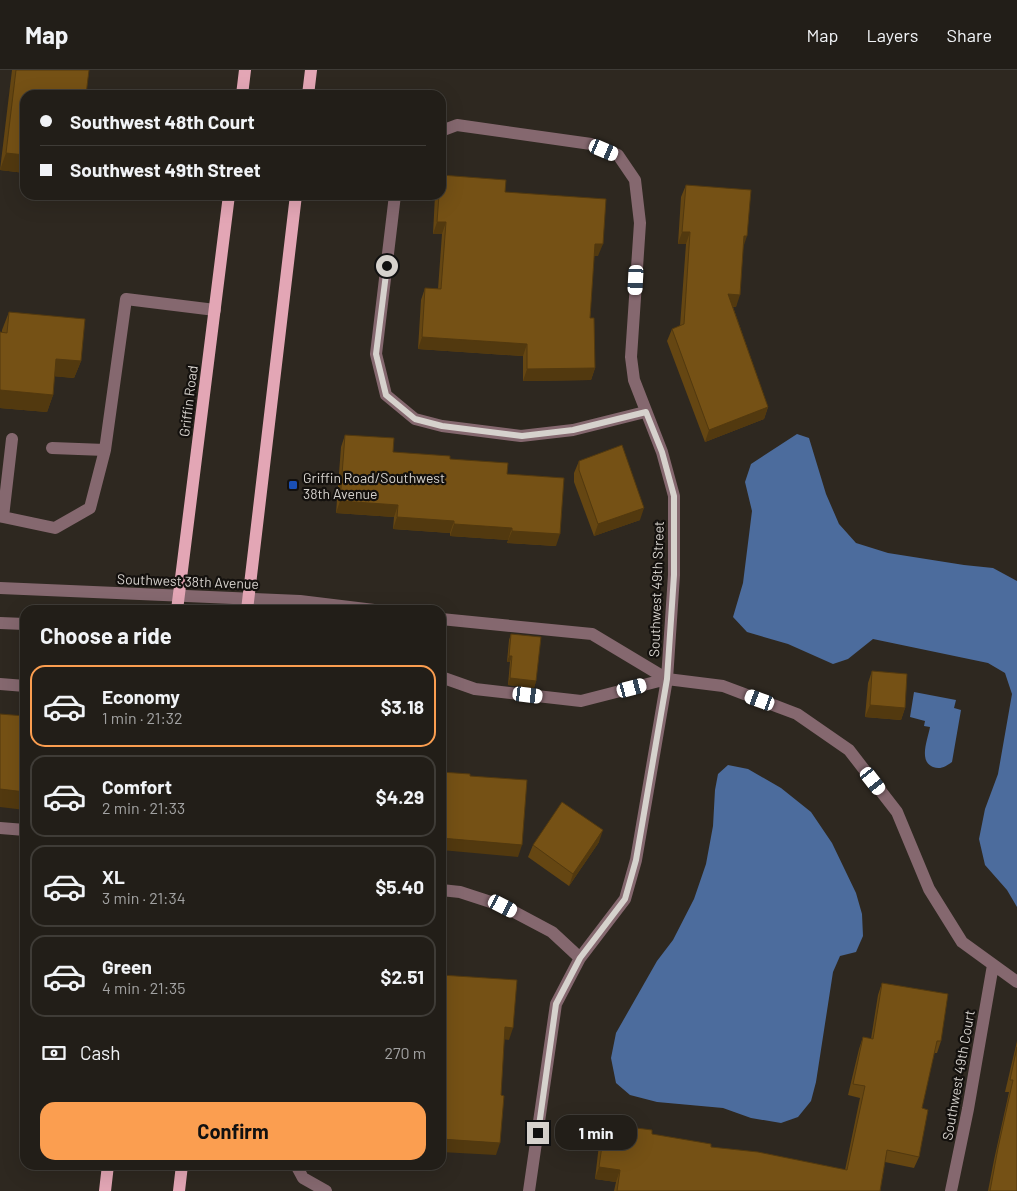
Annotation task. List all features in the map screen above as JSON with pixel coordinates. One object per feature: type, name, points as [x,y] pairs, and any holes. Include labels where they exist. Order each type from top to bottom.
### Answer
[{"type":"main road","points":[[243,90],[245,70]]},
{"type":"main road","points":[[309,90],[311,70]]},
{"type":"main road","name":"Griffin Road","points":[[178,605],[228,200]]},
{"type":"main road","points":[[247,604],[295,200]]},
{"type":"main road","points":[[105,1191],[107,1170]]},
{"type":"main road","points":[[179,1191],[181,1170]]},
{"type":"street","name":"Southwest 49th Street","points":[[446,129],[457,125],[591,144],[618,155],[635,180],[640,223],[632,357],[634,380],[662,452],[674,496],[674,575],[667,679],[636,860],[625,899],[580,958],[556,1004],[529,1191]]},
{"type":"street","points":[[394,200],[376,354],[386,395],[415,419],[442,426],[522,436],[573,430],[646,412]]},
{"type":"street","points":[[12,439],[3,517],[55,528],[90,508],[105,450],[126,299],[215,310]]},
{"type":"street","points":[[52,448],[105,450]]},
{"type":"street","name":"Southwest 38th Avenue","points":[[0,588],[179,595],[247,604],[300,601],[333,605]]},
{"type":"street","points":[[446,619],[592,634],[667,679]]},
{"type":"street","points":[[0,623],[20,624]]},
{"type":"street","points":[[446,679],[475,689],[581,701],[667,679],[723,686],[797,714],[849,750],[897,812],[929,889],[962,942],[1017,982]]},
{"type":"street","points":[[0,684],[20,686]]},
{"type":"street","points":[[0,828],[20,830]]},
{"type":"street","points":[[446,891],[460,892],[503,906],[552,932],[580,958]]},
{"type":"street","name":"Southwest 49th Court","points":[[951,1191],[968,1109],[993,964]]},
{"type":"street","points":[[299,1170],[303,1178],[326,1191]]},
{"type":"water","points":[[797,434],[809,438],[826,494],[839,524],[856,543],[888,553],[993,568],[1017,581],[1017,907],[1007,890],[985,865],[979,839],[985,809],[998,774],[1012,694],[1005,673],[988,663],[873,639],[848,659],[833,664],[788,644],[747,632],[733,617],[743,583],[752,511],[745,482],[751,464]]},
{"type":"water","points":[[914,692],[956,700],[954,708],[961,710],[952,762],[943,767],[933,767],[926,760],[925,749],[930,727],[924,726],[925,721],[910,717]]},
{"type":"water","points":[[728,765],[748,769],[781,788],[811,812],[832,843],[856,893],[862,914],[863,936],[856,952],[840,956],[833,972],[816,1082],[811,1101],[798,1117],[781,1123],[751,1118],[723,1108],[657,1102],[630,1095],[616,1083],[611,1058],[616,1033],[657,961],[673,940],[694,899],[706,864],[713,826],[718,774]]},
{"type":"building","points":[[16,70],[89,70],[87,90],[20,90],[20,154],[6,153]]},
{"type":"building","points":[[446,175],[506,180],[505,192],[606,199],[603,244],[595,244],[590,318],[594,318],[595,368],[527,369],[527,344],[422,337],[425,288],[441,289],[446,222],[437,222],[439,200],[446,200]]},
{"type":"building","points":[[686,185],[751,190],[747,236],[744,236],[740,295],[728,294],[768,407],[709,430],[672,329],[684,324],[690,232],[682,232]]},
{"type":"building","points":[[9,312],[85,319],[81,361],[56,359],[53,395],[0,390],[0,332],[7,333]]},
{"type":"building","points":[[345,435],[394,438],[393,452],[450,456],[450,459],[508,463],[507,474],[564,478],[560,534],[512,531],[512,528],[454,524],[454,521],[397,517],[398,505],[340,501]]},
{"type":"building","points":[[622,445],[644,508],[598,524],[579,470],[579,461]]},
{"type":"building","points":[[511,634],[541,637],[536,681],[510,678]]},
{"type":"building","points":[[872,671],[907,674],[905,708],[870,705]]},
{"type":"building","points":[[0,714],[20,716],[20,791],[0,789]]},
{"type":"building","points":[[446,772],[527,780],[522,845],[446,838]]},
{"type":"building","points":[[562,802],[603,830],[573,874],[533,845]]},
{"type":"building","points":[[446,975],[517,980],[513,1028],[505,1027],[501,1095],[504,1096],[500,1143],[446,1139]]},
{"type":"building","points":[[882,983],[948,994],[941,1041],[937,1041],[922,1108],[928,1110],[919,1157],[887,1150],[880,1191],[617,1191],[620,1170],[599,1167],[605,1124],[652,1130],[652,1134],[711,1144],[711,1147],[758,1152],[847,1170],[865,1086],[853,1084],[863,1037],[873,1039]]},
{"type":"building","points":[[1017,1047],[1017,1191],[990,1191],[1013,1080],[1010,1080]]},
{"type":"place","name":"Griffin Road/Southwest 38th Avenue","points":[[293,485]]},
{"type":"route","points":[[387,266],[376,354],[386,395],[415,419],[442,426],[522,436],[573,430],[646,412],[662,452],[674,496],[674,575],[667,679],[636,860],[625,899],[580,958],[556,1004],[538,1133]]}]
